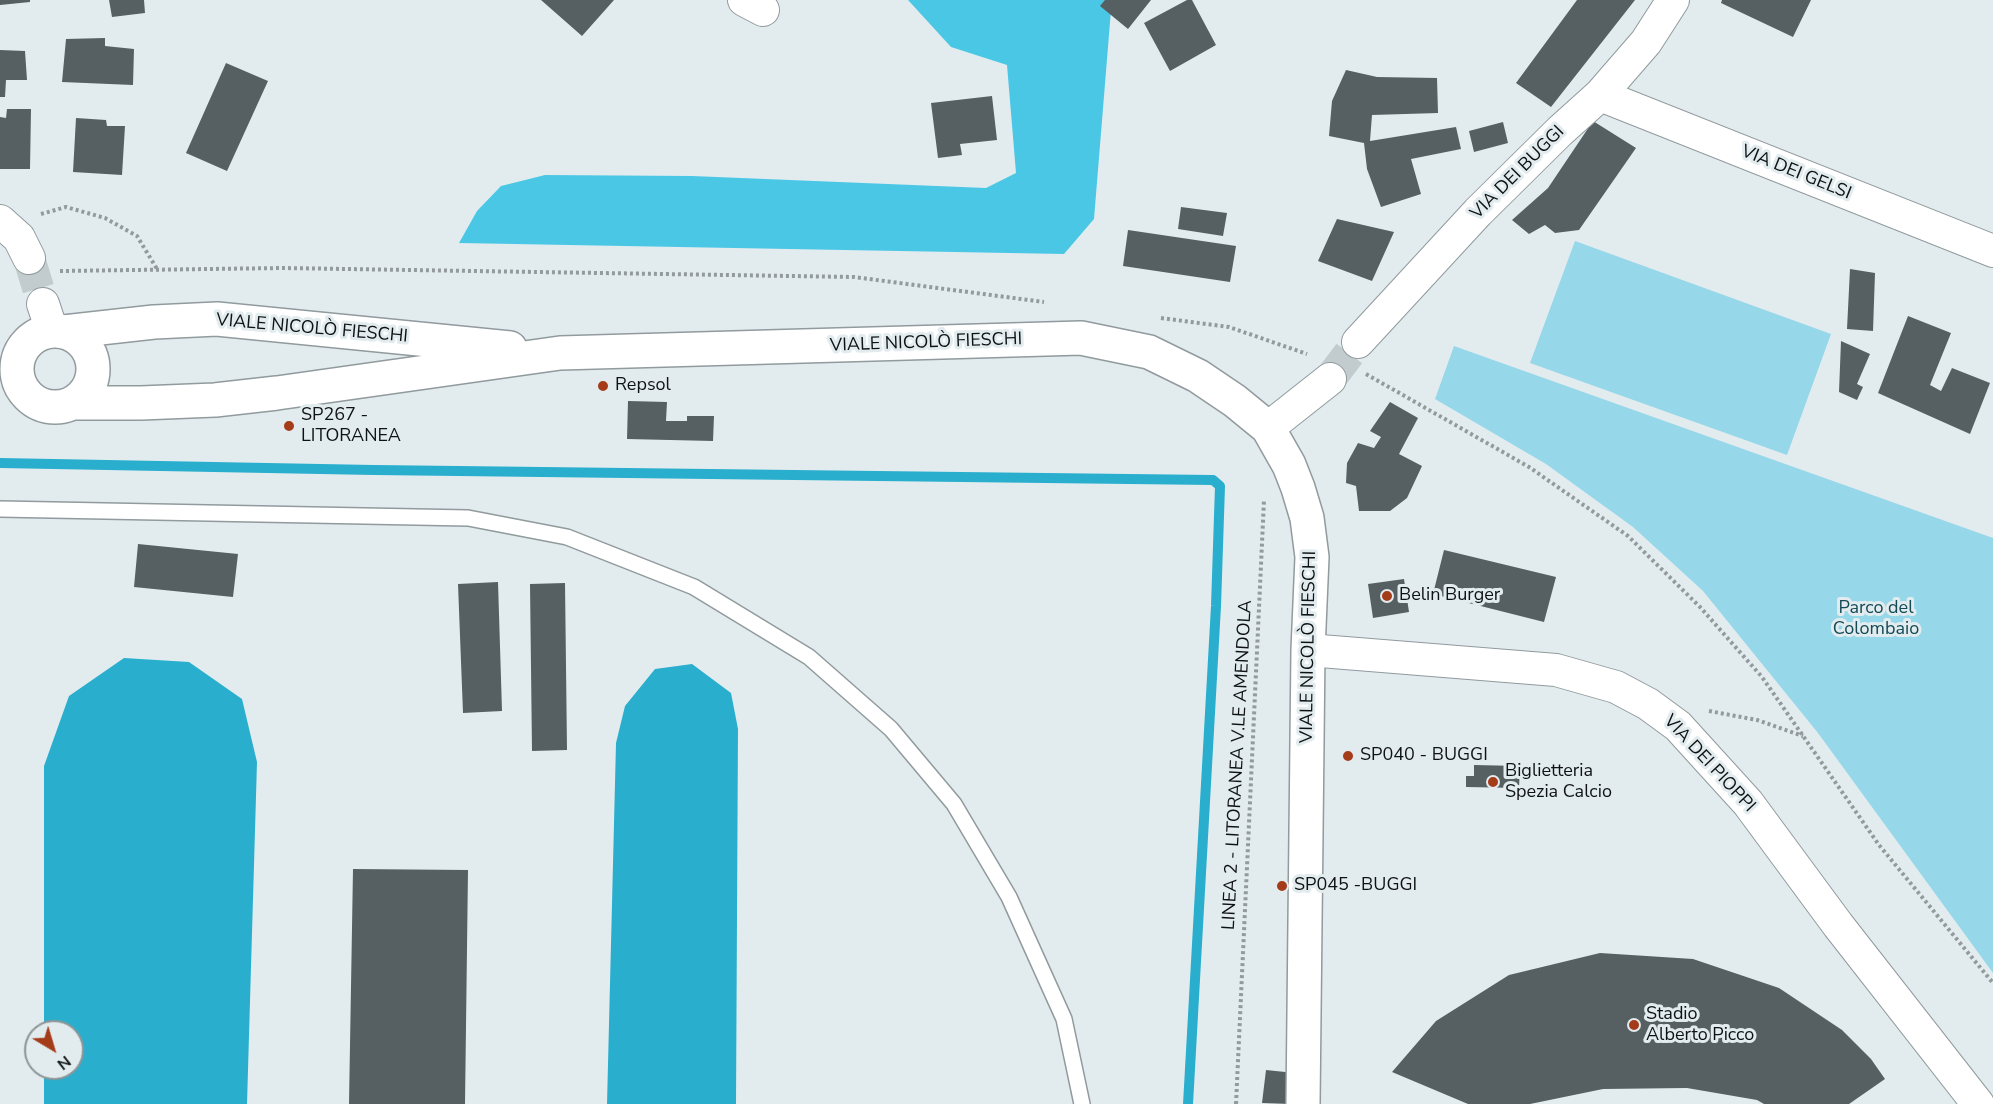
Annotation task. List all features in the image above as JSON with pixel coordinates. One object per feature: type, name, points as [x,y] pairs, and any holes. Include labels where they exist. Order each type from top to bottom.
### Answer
[{"type":"main road","name":"VIALE NICOLÒ FIESCHI","points":[[53,322],[154,322],[217,319],[560,353]]},
{"type":"main road","points":[[53,322],[86,346],[93,370],[90,383],[83,394],[73,403],[61,406],[38,403],[10,391],[17,369],[11,348],[39,334],[53,322]]},
{"type":"main road","name":"VIALE NICOLÒ FIESCHI","points":[[73,403],[141,403],[277,393],[560,353],[1081,338],[1149,352],[1198,376],[1235,401],[1268,428],[1289,465],[1307,518],[1312,557],[1308,650],[1303,1104]]},
{"type":"street","name":"VIA DEI BUGGI","points":[[1359,357],[1478,212],[1600,95],[1646,42],[1673,0]]},
{"type":"street","name":"VIA DEI GELSI","points":[[1600,95],[1993,251]]},
{"type":"street","points":[[3,223],[43,264]]},
{"type":"street","points":[[1268,428],[1323,368]]},
{"type":"street","name":"VIA DEI PIOPPI","points":[[1308,650],[1556,670],[1616,687],[1648,704],[1678,726],[1748,803],[1838,925],[1978,1104]]},
{"type":"lane","points":[[0,509],[468,518],[567,537],[694,587],[809,657],[891,729],[954,804],[1009,897],[1064,1018],[1082,1104]]},
{"type":"path","points":[[3,223],[66,207],[105,218],[136,236],[158,270]]},
{"type":"path","points":[[43,264],[158,270],[283,268],[854,277],[1053,303]]},
{"type":"path","points":[[1159,318],[1229,327],[1323,368]]},
{"type":"path","points":[[1359,357],[1371,376],[1529,467],[1628,536],[1700,607],[1755,668],[1879,845],[1993,983]]},
{"type":"path","name":"LINEA 2 - LITORANEA V.LE AMENDOLA","points":[[1236,1104],[1264,499]]},
{"type":"path","points":[[1664,716],[1713,710],[1757,720],[1803,736]]},
{"type":"green space","points":[[1575,241],[1831,334],[1787,455],[1530,363]]},
{"type":"green space","name":"Parco del Colombaio","points":[[1454,346],[1993,538],[1993,973],[1818,733],[1703,591],[1633,527],[1546,464],[1435,399]]},
{"type":"shaded area","points":[[908,0],[1115,0],[1111,10],[1094,219],[1064,254],[459,243],[477,211],[501,186],[545,175],[692,176],[986,188],[1016,173],[1007,65],[951,47]]},
{"type":"shaded area","points":[[124,658],[189,662],[242,699],[257,762],[247,1104],[44,1104],[44,1080],[84,1080],[84,1020],[44,1020],[44,766],[69,696]]},
{"type":"shaded area","points":[[692,664],[731,693],[738,729],[736,1104],[607,1104],[616,743],[625,706],[655,669]]},
{"type":"building","points":[[0,0],[30,0],[30,2],[0,5]]},
{"type":"building","points":[[109,0],[144,0],[145,13],[112,17]]},
{"type":"building","points":[[541,0],[614,0],[582,36]]},
{"type":"building","points":[[1105,0],[1151,0],[1128,29],[1100,6]]},
{"type":"building","points":[[1187,0],[1192,0],[1216,45],[1170,71],[1144,23]]},
{"type":"building","points":[[1577,0],[1635,0],[1551,107],[1516,83]]},
{"type":"building","points":[[1722,0],[1811,0],[1793,37],[1721,3]]},
{"type":"building","points":[[105,38],[105,46],[134,49],[133,85],[62,82],[66,39]]},
{"type":"building","points":[[0,50],[25,51],[27,80],[6,80],[5,97],[0,97]]},
{"type":"building","points":[[226,63],[268,81],[227,171],[186,153]]},
{"type":"building","points":[[1346,70],[1377,77],[1437,78],[1438,113],[1372,115],[1370,141],[1456,127],[1461,149],[1411,159],[1421,194],[1381,207],[1367,169],[1364,143],[1329,136],[1332,101]]},
{"type":"building","points":[[992,96],[997,140],[960,144],[962,155],[938,158],[931,103]]},
{"type":"building","points":[[7,109],[31,109],[30,169],[0,169],[0,117],[6,118]]},
{"type":"building","points":[[76,118],[106,120],[107,126],[125,126],[122,175],[73,172]]},
{"type":"building","points":[[1593,121],[1636,148],[1579,230],[1555,233],[1545,225],[1529,234],[1512,220],[1548,188]]},
{"type":"building","points":[[1503,122],[1508,143],[1474,152],[1469,131]]},
{"type":"building","points":[[1181,207],[1227,213],[1223,236],[1178,229]]},
{"type":"building","points":[[1337,219],[1394,232],[1372,281],[1318,261]]},
{"type":"building","points":[[1128,230],[1236,246],[1230,282],[1123,266]]},
{"type":"building","points":[[1850,269],[1875,273],[1873,331],[1847,329]]},
{"type":"building","points":[[1908,316],[1951,333],[1930,385],[1941,391],[1952,368],[1990,383],[1970,434],[1878,393]]},
{"type":"building","points":[[1841,341],[1870,354],[1857,384],[1863,387],[1857,400],[1839,392]]},
{"type":"building","points":[[628,401],[667,402],[666,421],[687,421],[687,416],[714,416],[713,441],[627,439]]},
{"type":"building","points":[[1390,402],[1418,418],[1399,454],[1422,466],[1407,498],[1390,511],[1359,511],[1356,486],[1346,483],[1347,463],[1358,443],[1374,448],[1381,437],[1370,431]]},
{"type":"building","points":[[138,544],[238,554],[233,597],[134,587]]},
{"type":"building","points":[[1444,550],[1556,577],[1544,622],[1433,594]]},
{"type":"building","points":[[1404,579],[1409,612],[1373,618],[1368,584]]},
{"type":"building","points":[[498,582],[502,711],[463,713],[458,584]]},
{"type":"building","points":[[565,583],[567,750],[532,751],[530,584]]},
{"type":"building","name":"Biglietteria Spezia Calcio","points":[[1474,765],[1520,766],[1519,788],[1466,787],[1466,776],[1474,776]]},
{"type":"building","points":[[353,869],[468,870],[465,1104],[349,1104]]},
{"type":"building","name":"Stadio Alberto Picco","points":[[1600,953],[1693,959],[1779,988],[1842,1030],[1871,1059],[1885,1079],[1849,1104],[1764,1104],[1757,1100],[1687,1088],[1603,1089],[1530,1104],[1468,1104],[1392,1072],[1436,1021],[1509,975]]},
{"type":"building","points":[[1266,1070],[1295,1073],[1291,1104],[1262,1103]]},
{"type":"waterway","points":[[0,463],[1213,480],[1220,486],[1216,606],[1188,1104]]},
{"type":"tunnel","points":[[29,258],[43,304]]},
{"type":"tunnel","points":[[1330,379],[1358,342]]},
{"type":"place","name":"Repsol","points":[[603,386]]},
{"type":"place","name":"SP267 - LITORANEA","points":[[289,426]]},
{"type":"place","name":"Belin Burger","points":[[1387,596]]},
{"type":"place","name":"SP040 - BUGGI","points":[[1348,756]]},
{"type":"place","name":"Biglietteria Spezia Calcio","points":[[1493,782]]},
{"type":"place","name":"SP045 -BUGGI","points":[[1282,886]]},
{"type":"place","name":"Stadio Alberto Picco","points":[[1634,1025]]}]
